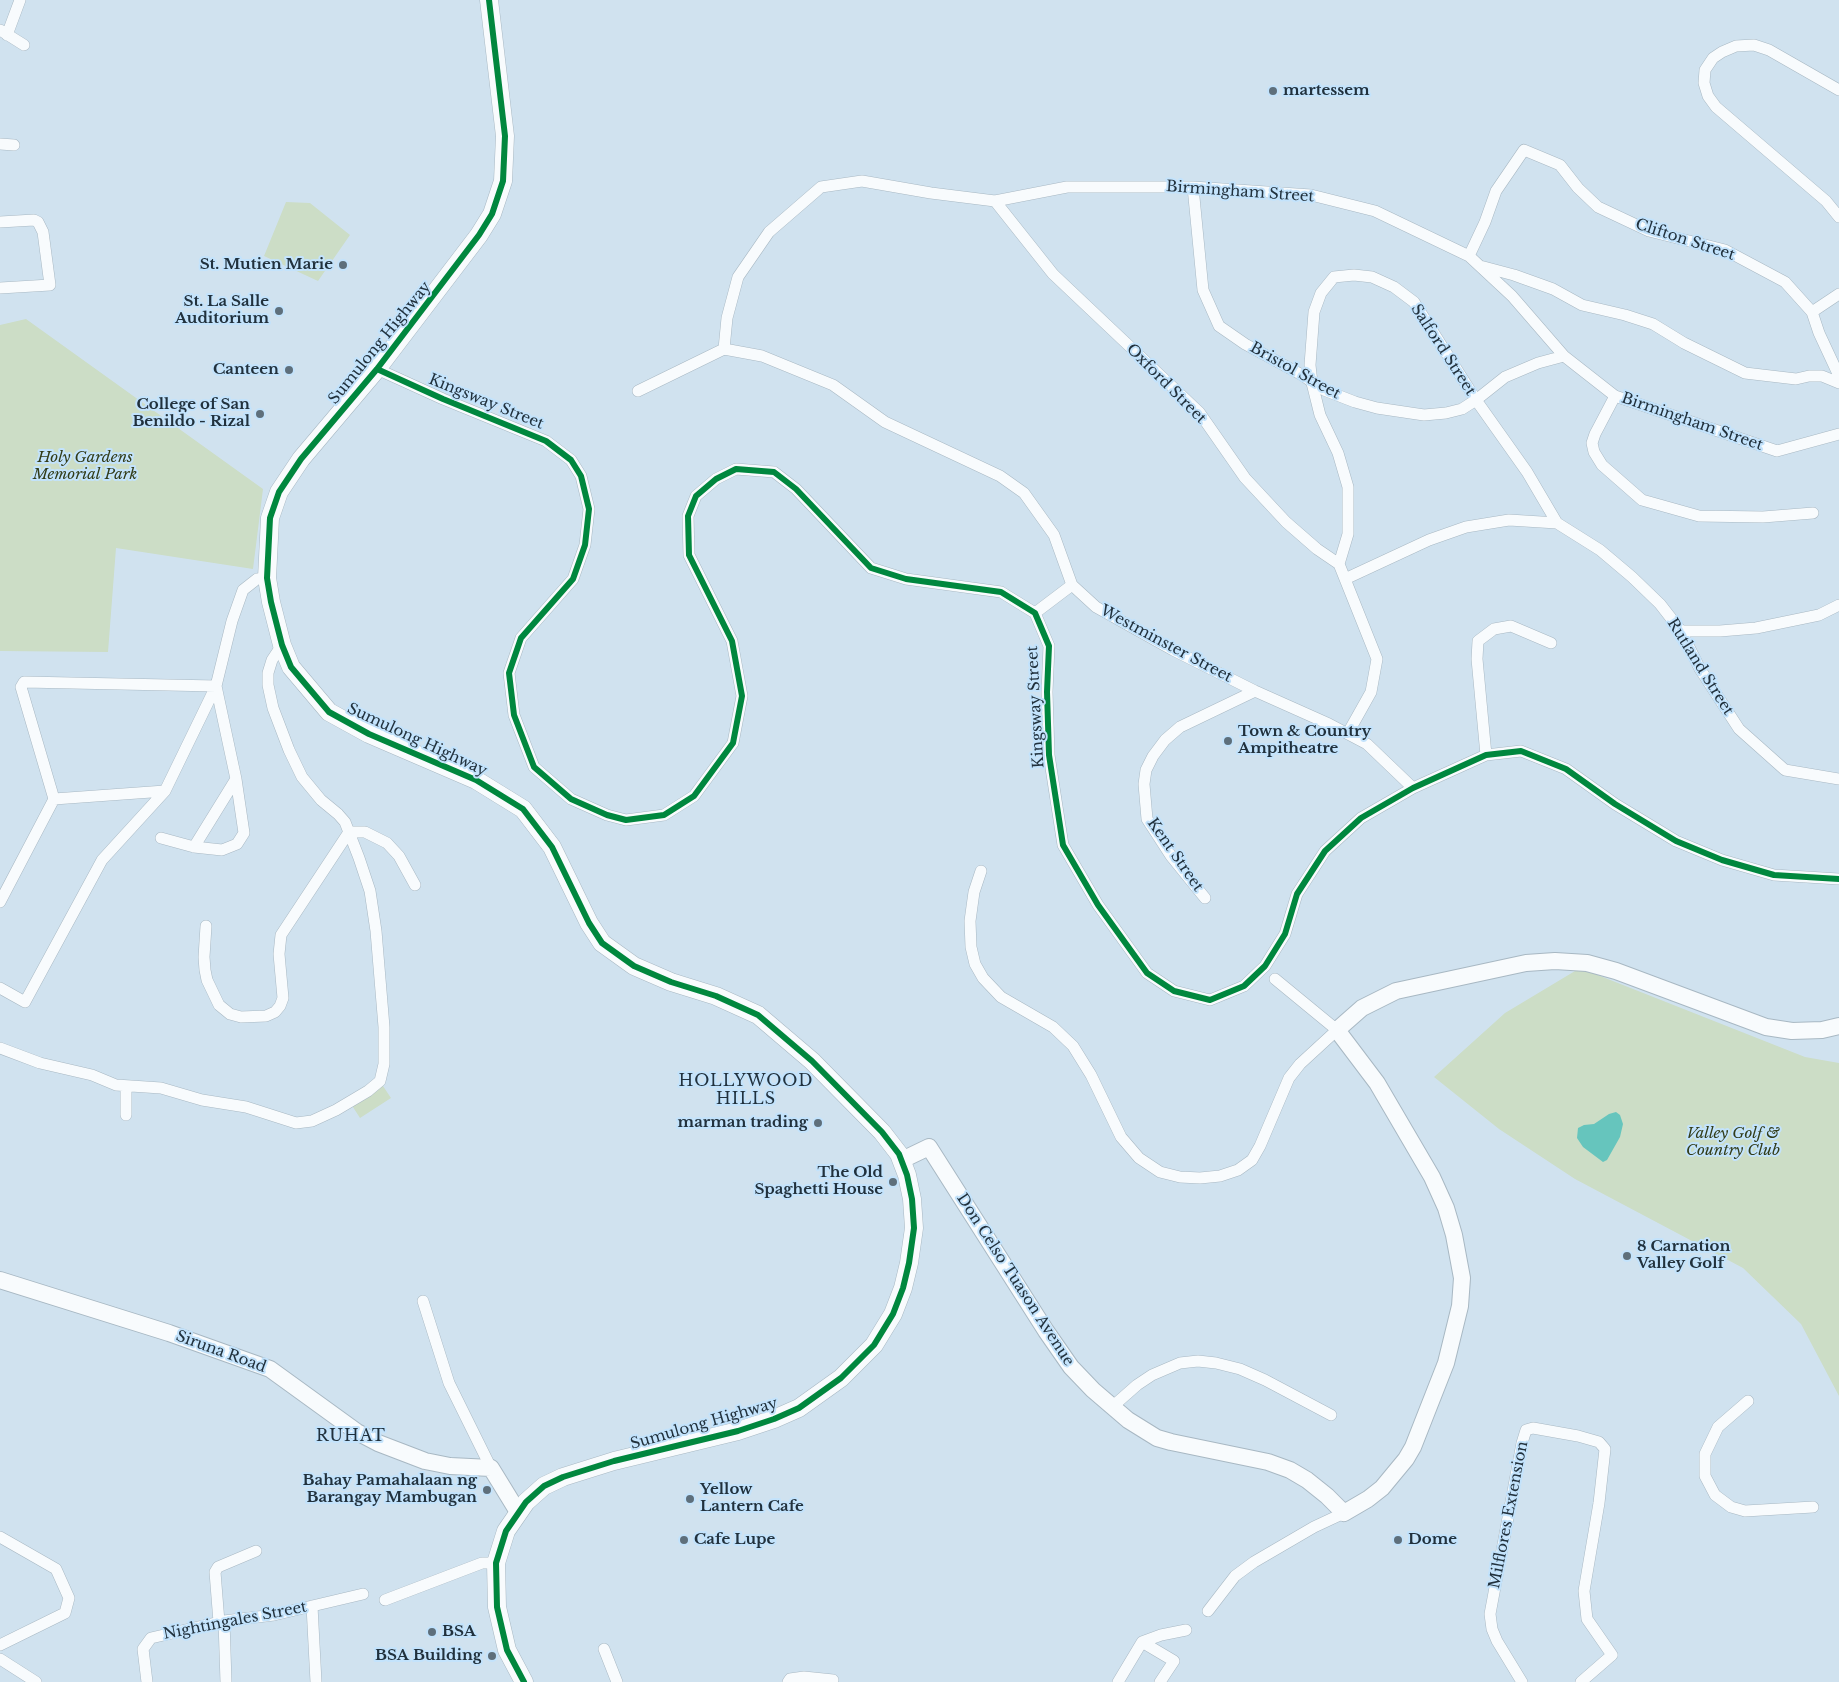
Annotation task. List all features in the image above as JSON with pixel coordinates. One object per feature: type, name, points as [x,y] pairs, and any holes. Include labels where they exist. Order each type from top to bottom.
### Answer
[{"type":"main road","name":"Sumulong Highway","points":[[489,0],[505,136],[503,181],[492,214],[480,235],[378,369],[301,459],[279,492],[270,518],[267,578],[282,645],[291,667],[329,712],[369,734],[476,780],[523,809],[552,847],[589,923],[602,943],[634,966],[671,982],[716,996],[758,1015],[818,1067],[882,1132],[902,1160],[912,1199],[914,1228],[903,1288],[892,1314],[874,1346],[842,1378],[799,1408],[774,1420],[738,1431],[614,1461],[563,1477],[544,1486],[526,1502],[506,1531],[496,1563],[497,1607],[507,1650],[524,1682]]},
{"type":"street","points":[[20,0],[4,32],[24,44]]},
{"type":"street","points":[[1839,90],[1769,50],[1754,45],[1736,46],[1712,58],[1706,70],[1704,84],[1708,96],[1716,107],[1826,201],[1839,217]]},
{"type":"street","points":[[0,144],[14,145]]},
{"type":"street","name":"Clifton Street","points":[[1469,256],[1485,222],[1496,191],[1524,150],[1560,165],[1578,188],[1598,207],[1649,231],[1725,250],[1785,282],[1812,312],[1819,333],[1839,376]]},
{"type":"street","name":"Birmingham Street","points":[[724,349],[727,318],[738,277],[770,232],[821,187],[862,181],[931,194],[995,201],[1067,187],[1193,187],[1311,195],[1375,211],[1469,256],[1512,296],[1564,356],[1614,396],[1777,451],[1839,434]]},
{"type":"street","name":"Bristol Street","points":[[1193,187],[1203,290],[1218,326],[1324,390],[1377,408],[1424,415],[1462,409],[1505,377],[1538,363],[1564,356]]},
{"type":"street","name":"Oxford Street","points":[[995,201],[1053,274],[1199,412],[1245,478],[1286,522],[1317,549],[1339,564]]},
{"type":"street","points":[[0,222],[34,220],[38,222],[43,232],[50,285],[0,288]]},
{"type":"street","points":[[1479,265],[1552,289],[1582,306],[1625,315],[1653,324],[1684,343],[1745,373],[1796,379],[1822,376],[1839,383]]},
{"type":"street","name":"Salford Street","points":[[1339,564],[1348,534],[1348,487],[1338,453],[1320,415],[1312,383],[1310,365],[1314,312],[1321,293],[1334,277],[1354,275],[1372,277],[1394,287],[1414,302],[1476,400],[1527,472],[1557,523]]},
{"type":"street","points":[[1812,312],[1839,294]]},
{"type":"street","points":[[638,391],[724,349]]},
{"type":"street","name":"Westminster Street","points":[[724,349],[762,356],[833,385],[885,422],[1000,476],[1024,493],[1054,535],[1072,585],[1096,607],[1173,650],[1255,691],[1348,732],[1367,744],[1413,788]]},
{"type":"street","name":"Kingsway Street","points":[[378,369],[443,399],[546,441],[571,460],[581,476],[589,510],[585,545],[573,579],[521,638],[509,673],[514,714],[534,767],[571,799],[607,814],[626,820],[664,815],[694,796],[732,743],[742,696],[732,642],[689,555],[688,516],[696,496],[716,479],[736,469],[774,472],[796,489],[872,568],[906,579],[1001,592],[1035,613],[1049,646],[1047,692],[1049,755],[1062,845],[1098,905],[1147,972],[1174,991],[1210,1000],[1244,986],[1265,966],[1284,934],[1297,894],[1325,851],[1361,818],[1413,788],[1486,755],[1521,751],[1566,768],[1615,804],[1676,841],[1722,860],[1774,875],[1839,878]]},
{"type":"street","points":[[1614,396],[1595,434],[1592,444],[1594,452],[1602,465],[1642,500],[1699,516],[1763,517],[1813,513]]},
{"type":"street","name":"Rutland Street","points":[[1345,579],[1429,540],[1466,527],[1509,520],[1557,523],[1600,550],[1660,604],[1681,630],[1700,669],[1739,729],[1785,770],[1839,779]]},
{"type":"street","points":[[1339,564],[1377,659],[1372,692],[1348,732]]},
{"type":"street","points":[[0,988],[26,1002],[102,860],[165,791],[216,686],[232,621],[243,590],[257,579],[267,578]]},
{"type":"street","points":[[1035,613],[1072,585]]},
{"type":"street","points":[[1681,630],[1720,631],[1756,628],[1819,615],[1839,605]]},
{"type":"street","points":[[1486,755],[1477,660],[1478,642],[1494,628],[1511,626],[1551,643]]},
{"type":"street","points":[[0,1048],[46,1065],[79,1072],[106,1082],[126,1086],[161,1088],[202,1100],[246,1107],[288,1121],[305,1122],[326,1115],[350,1102],[380,1081],[384,1064],[384,1027],[374,915],[366,878],[345,822],[321,800],[302,777],[289,750],[273,708],[268,684],[268,673],[272,660],[282,645]]},
{"type":"street","points":[[0,902],[54,799],[21,687],[24,682],[216,686]]},
{"type":"street","points":[[161,838],[194,847],[222,850],[237,844],[244,832],[236,778],[216,686]]},
{"type":"street","name":"Kent Street","points":[[1205,898],[1172,856],[1147,819],[1144,784],[1146,770],[1153,756],[1165,740],[1180,727],[1255,691]]},
{"type":"street","points":[[194,847],[236,778]]},
{"type":"street","points":[[54,799],[165,791]]},
{"type":"street","points":[[349,832],[365,832],[387,843],[399,856],[415,885]]},
{"type":"street","points":[[206,926],[205,970],[219,1005],[230,1014],[241,1017],[266,1016],[275,1012],[283,998],[278,954],[281,935],[349,832]]},
{"type":"street","points":[[981,870],[974,892],[970,921],[971,947],[975,964],[983,978],[1002,997],[1053,1027],[1073,1046],[1091,1075],[1121,1137],[1138,1158],[1160,1172],[1180,1176],[1200,1178],[1220,1176],[1238,1170],[1252,1160],[1260,1146],[1289,1078],[1300,1064],[1362,1008],[1396,991],[1526,963],[1555,961],[1587,963],[1616,971],[1766,1027],[1792,1032],[1822,1030],[1839,1026]]},
{"type":"street","points":[[1208,1611],[1235,1576],[1254,1562],[1314,1527],[1368,1499],[1382,1488],[1406,1459],[1413,1447],[1434,1395],[1451,1346],[1460,1306],[1462,1278],[1454,1236],[1446,1208],[1432,1177],[1377,1083],[1337,1030],[1275,979]]},
{"type":"street","points":[[126,1086],[126,1115]]},
{"type":"street","name":"Don Celso Tuason Avenue","points":[[902,1160],[930,1147],[1046,1331],[1071,1367],[1093,1390],[1128,1420],[1158,1438],[1193,1448],[1268,1462],[1290,1470],[1307,1480],[1344,1513]]},
{"type":"street","name":"Siruna Road","points":[[0,1280],[169,1333],[270,1369],[357,1432],[425,1461],[450,1466],[491,1468]]},
{"type":"street","points":[[423,1301],[450,1383],[491,1468],[518,1512]]},
{"type":"street","points":[[1112,1407],[1137,1385],[1152,1375],[1180,1363],[1198,1361],[1216,1362],[1240,1369],[1331,1415]]},
{"type":"street","points":[[1748,1402],[1718,1427],[1706,1454],[1706,1476],[1715,1495],[1731,1507],[1746,1512],[1813,1507]]},
{"type":"street","name":"Milflores Extension","points":[[1522,1682],[1497,1641],[1492,1629],[1490,1614],[1522,1443],[1526,1430],[1533,1428],[1578,1436],[1599,1442],[1605,1449],[1584,1591],[1584,1605],[1587,1619],[1612,1655],[1582,1682]]},
{"type":"street","points":[[0,1537],[56,1569],[69,1598],[64,1612],[0,1645]]},
{"type":"street","points":[[226,1682],[215,1572],[218,1567],[256,1551]]},
{"type":"street","points":[[385,1600],[482,1563],[496,1563]]},
{"type":"street","name":"Nightingales Street","points":[[147,1682],[143,1649],[151,1638],[221,1621],[274,1615],[363,1594]]},
{"type":"street","points":[[312,1606],[316,1682]]},
{"type":"street","points":[[1118,1682],[1142,1642],[1161,1635],[1186,1630]]},
{"type":"street","points":[[1142,1642],[1174,1662],[1160,1682]]},
{"type":"street","points":[[604,1649],[617,1682]]},
{"type":"street","points":[[0,1659],[36,1682]]},
{"type":"street","points":[[788,1682],[790,1679],[804,1677],[833,1680]]},
{"type":"green space","points":[[286,202],[310,203],[350,235],[318,281],[264,256]]},
{"type":"green space","name":"Holy Gardens Memorial Park","points":[[26,319],[263,489],[253,569],[116,548],[108,652],[0,651],[0,325]]},
{"type":"green space","name":"Valley Golf & Country Club","points":[[1580,968],[1805,1057],[1839,1063],[1839,1396],[1801,1324],[1743,1268],[1575,1179],[1499,1129],[1434,1077],[1505,1013]]},
{"type":"green space","points":[[381,1083],[391,1098],[360,1118],[351,1104]]},
{"type":"shaded area","points":[[1616,1112],[1620,1115],[1623,1124],[1620,1137],[1607,1160],[1603,1162],[1583,1147],[1577,1138],[1578,1128],[1594,1124],[1609,1114]]},
{"type":"cycle path","points":[[489,0],[505,136],[503,181],[492,214],[479,235],[377,369],[301,459],[279,492],[270,518],[267,578],[282,645],[291,667],[329,712],[369,734],[476,780],[523,809],[552,847],[589,923],[602,943],[634,966],[671,982],[716,996],[758,1015],[812,1061],[882,1132],[899,1154],[907,1175],[912,1199],[914,1228],[903,1288],[893,1314],[874,1345],[841,1378],[799,1408],[738,1431],[614,1461],[563,1477],[544,1486],[526,1502],[506,1531],[496,1563],[497,1607],[507,1650],[524,1682]]},
{"type":"cycle path","points":[[377,369],[443,399],[546,441],[571,460],[581,476],[589,509],[585,545],[573,579],[521,638],[509,673],[514,715],[534,767],[571,799],[607,815],[626,820],[664,815],[694,796],[733,743],[742,696],[732,641],[689,555],[688,516],[696,496],[716,479],[736,469],[774,472],[796,489],[871,568],[906,579],[1001,592],[1035,613],[1049,646],[1047,692],[1049,755],[1063,845],[1098,905],[1147,973],[1174,991],[1210,1000],[1244,986],[1265,966],[1285,934],[1297,894],[1325,851],[1361,818],[1413,788],[1486,755],[1521,751],[1566,769],[1615,804],[1676,841],[1722,860],[1774,875],[1839,879]]},
{"type":"place","name":"martessem","points":[[1273,91]]},
{"type":"place","name":"St. Mutien Marie","points":[[343,265]]},
{"type":"place","name":"St. La Salle Auditorium","points":[[279,311]]},
{"type":"place","name":"Canteen","points":[[289,370]]},
{"type":"place","name":"College of San Benildo - Rizal","points":[[260,414]]},
{"type":"place","name":"Town & Country Ampitheatre","points":[[1228,741]]},
{"type":"place","name":"marman trading","points":[[818,1123]]},
{"type":"place","name":"The Old Spaghetti House","points":[[893,1182]]},
{"type":"place","name":"8 Carnation Valley Golf","points":[[1627,1256]]},
{"type":"place","name":"Bahay Pamahalaan ng Barangay Mambugan","points":[[487,1490]]},
{"type":"place","name":"Yellow Lantern Cafe","points":[[690,1499]]},
{"type":"place","name":"Cafe Lupe","points":[[684,1540]]},
{"type":"place","name":"Dome","points":[[1398,1540]]},
{"type":"place","name":"BSA","points":[[432,1632]]},
{"type":"place","name":"BSA Building","points":[[492,1656]]},
{"type":"district","name":"HOLLYWOOD HILLS","points":[[746,1090]]},
{"type":"district","name":"RUHAT","points":[[351,1436]]}]
